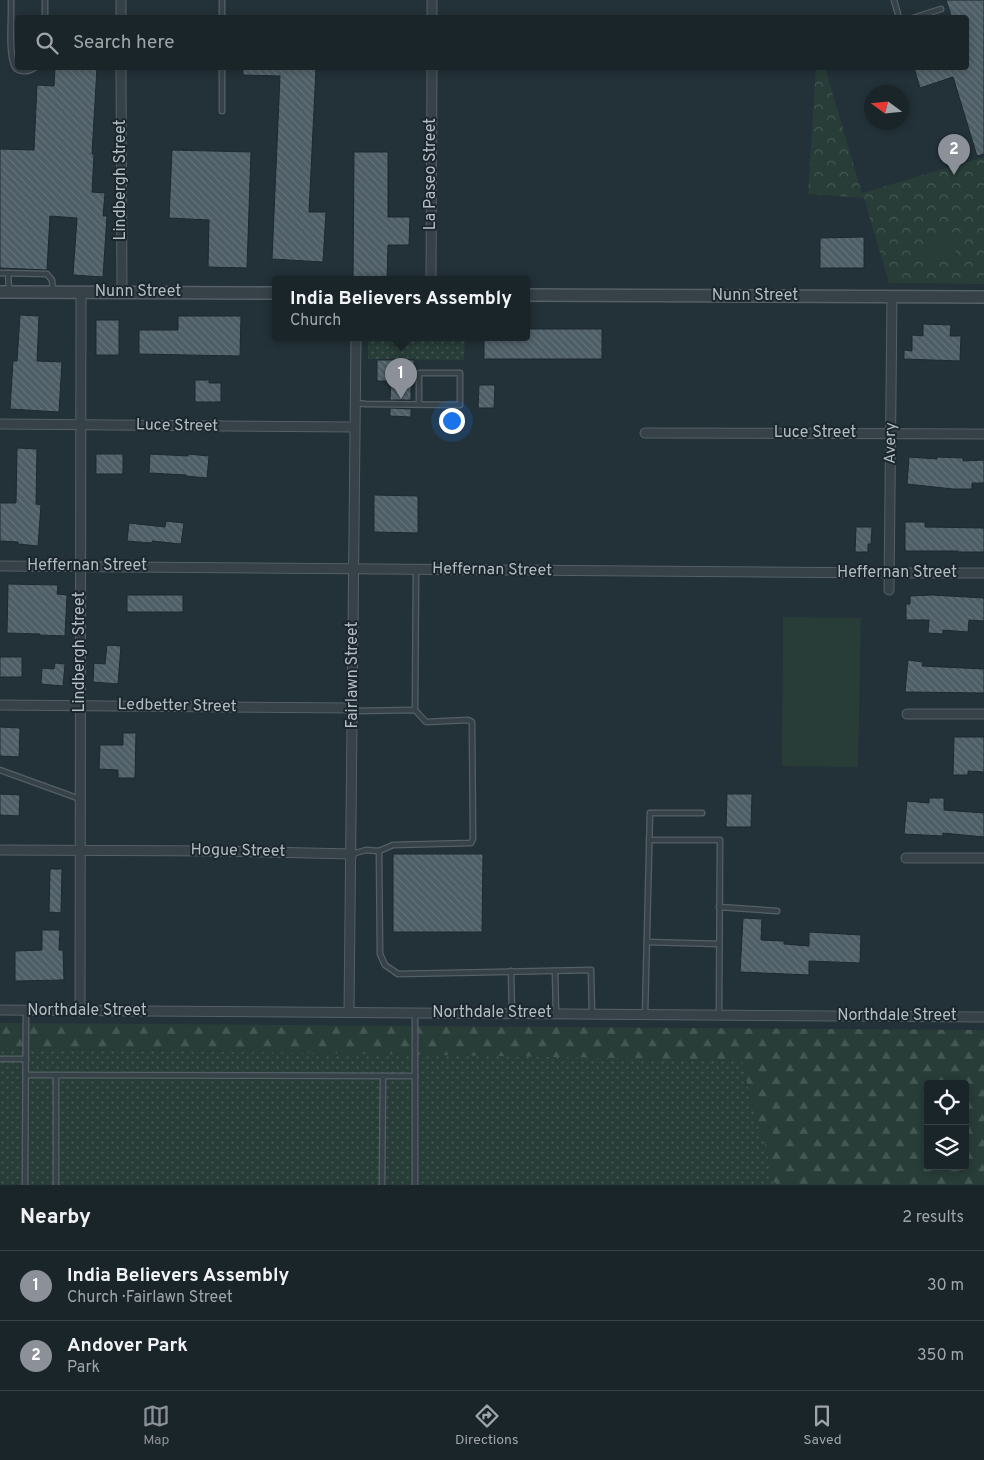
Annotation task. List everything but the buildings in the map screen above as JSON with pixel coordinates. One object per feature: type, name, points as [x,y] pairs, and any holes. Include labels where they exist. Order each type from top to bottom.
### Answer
[{"type":"street","points":[[121,0],[121,15]]},
{"type":"street","points":[[432,0],[432,15]]},
{"type":"street","name":"Lindbergh Street","points":[[121,70],[122,292]]},
{"type":"street","name":"La Paseo Street","points":[[431,276],[432,70]]},
{"type":"street","name":"Nunn Street","points":[[4,292],[272,293]]},
{"type":"street","name":"Lindbergh Street","points":[[80,1011],[81,292]]},
{"type":"street","name":"Nunn Street","points":[[530,294],[984,297]]},
{"type":"street","name":"Avery","points":[[889,590],[892,296]]},
{"type":"street","name":"Fairlawn Street","points":[[349,1012],[356,341]]},
{"type":"street","name":"Luce Street","points":[[0,424],[354,427]]},
{"type":"street","name":"Luce Street","points":[[646,433],[984,434]]},
{"type":"street","name":"Heffernan Street","points":[[0,566],[984,573]]},
{"type":"street","name":"Ledbetter Street","points":[[0,705],[353,710]]},
{"type":"street","points":[[907,714],[984,714]]},
{"type":"street","name":"Hogue Street","points":[[0,850],[220,850],[352,854]]},
{"type":"street","points":[[906,858],[984,858]]},
{"type":"street","name":"Northdale Street","points":[[0,1010],[984,1017]]},
{"type":"lane","points":[[11,0],[12,45],[15,66]]},
{"type":"lane","points":[[45,0],[45,15]]},
{"type":"lane","points":[[222,0],[222,15]]},
{"type":"lane","points":[[894,0],[898,15]]},
{"type":"lane","points":[[922,15],[941,9]]},
{"type":"lane","points":[[18,70],[31,70]]},
{"type":"lane","points":[[222,70],[222,111]]},
{"type":"lane","points":[[0,273],[47,274],[52,280],[53,292]]},
{"type":"lane","points":[[4,292],[8,273]]},
{"type":"lane","points":[[355,403],[460,405],[460,373],[419,372],[419,404]]},
{"type":"lane","points":[[353,710],[415,710],[416,569]]},
{"type":"lane","name":"Hogue Street","points":[[352,854],[366,850],[379,851],[392,845],[471,843],[473,839],[472,722],[468,720],[426,722],[415,710]]},
{"type":"lane","points":[[0,770],[80,799]]},
{"type":"lane","points":[[645,1014],[650,813],[702,813]]},
{"type":"lane","points":[[649,840],[720,840],[718,1015]]},
{"type":"lane","points":[[379,851],[380,954],[385,965],[398,974],[591,970],[592,1014]]},
{"type":"lane","points":[[720,907],[777,910]]},
{"type":"lane","points":[[647,942],[719,944]]},
{"type":"lane","points":[[555,970],[556,1014]]},
{"type":"lane","points":[[511,971],[512,1013]]},
{"type":"lane","points":[[25,1185],[26,1010]]},
{"type":"lane","points":[[415,1012],[415,1185]]},
{"type":"lane","points":[[0,1059],[26,1058]]},
{"type":"lane","points":[[26,1075],[415,1076]]},
{"type":"lane","points":[[56,1075],[56,1185]]},
{"type":"lane","points":[[382,1185],[383,1076]]},
{"type":"green space","points":[[816,70],[826,70],[862,193],[984,157],[984,284],[889,283],[864,198],[808,194]]},
{"type":"green space","points":[[954,232],[956,259],[953,261],[925,260],[931,243],[934,240],[942,235]]},
{"type":"green space","points":[[368,341],[465,341],[464,360],[368,359]]},
{"type":"green space","points":[[783,617],[861,618],[858,767],[782,766]]},
{"type":"green space","points":[[0,1023],[984,1030],[984,1185],[777,1185],[771,1178],[768,1154],[752,1104],[742,1060],[0,1048]]},
{"type":"green space","points":[[0,1048],[742,1060],[752,1104],[768,1154],[771,1178],[777,1185],[0,1185]]},
{"type":"place","name":"Andover Park","points":[[954,175]]},
{"type":"place","name":"India Believers Assembly","points":[[401,399]]}]
